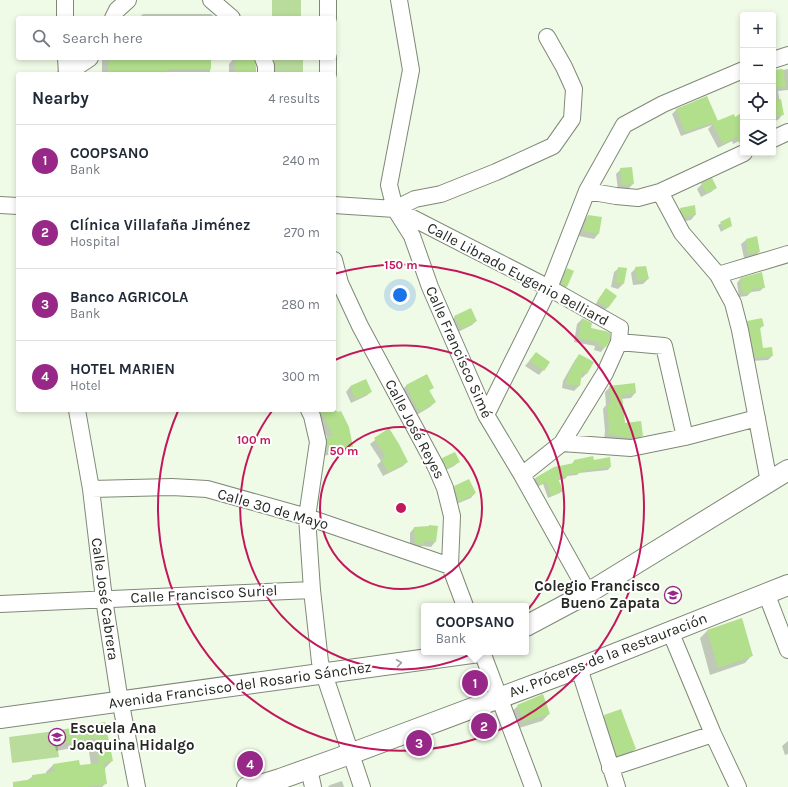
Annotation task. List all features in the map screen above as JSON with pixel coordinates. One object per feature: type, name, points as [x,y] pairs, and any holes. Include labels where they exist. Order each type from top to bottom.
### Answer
[{"type":"main road","points":[[529,624],[588,593],[788,470]]},
{"type":"main road","name":"Av. Próceres de la Restauración","points":[[256,786],[311,778],[350,754],[578,668],[788,585]]},
{"type":"main road","name":"Avenida Francisco del Rosario Sánchez","points":[[322,668],[421,647]]},
{"type":"main road","name":"Avenida Francisco del Rosario Sánchez","points":[[0,706],[119,695],[322,668],[451,655]]},
{"type":"main road","name":"Avenida Francisco del Rosario Sánchez","points":[[0,718],[119,695]]},
{"type":"street","points":[[65,0],[65,16]]},
{"type":"street","points":[[113,16],[117,10],[128,0]]},
{"type":"street","points":[[211,0],[230,16]]},
{"type":"street","points":[[328,0],[328,16]]},
{"type":"street","name":"Calle Francisco Simé","points":[[399,0],[411,70],[389,185],[395,209],[412,236],[430,287],[486,415],[522,475],[588,593]]},
{"type":"street","points":[[395,209],[415,199],[441,194],[496,172],[553,146],[572,119],[574,89],[564,67],[547,37]]},
{"type":"street","points":[[776,59],[788,55]]},
{"type":"street","points":[[66,60],[66,72]]},
{"type":"street","points":[[69,72],[87,60]]},
{"type":"street","points":[[264,60],[266,72]]},
{"type":"street","points":[[328,60],[328,72]]},
{"type":"street","points":[[486,415],[549,288],[587,191],[624,125],[663,104],[740,71]]},
{"type":"street","points":[[776,138],[788,132]]},
{"type":"street","points":[[587,191],[638,198],[660,192],[740,155]]},
{"type":"street","points":[[660,192],[682,232],[718,276],[733,303],[740,330],[769,482]]},
{"type":"street","points":[[0,205],[16,206]]},
{"type":"street","name":"Calle Librado Eugenio Belliard","points":[[336,205],[395,209],[549,288],[620,328],[619,342],[605,373],[562,443],[522,475]]},
{"type":"street","points":[[718,276],[788,254]]},
{"type":"street","name":"Calle José Reyes","points":[[336,268],[340,283],[360,326],[436,467],[445,488],[452,516],[450,566],[464,603]]},
{"type":"street","points":[[619,342],[664,346],[685,437]]},
{"type":"street","name":"Calle José Cabrera","points":[[77,412],[91,490],[104,599],[119,695],[137,787]]},
{"type":"street","points":[[310,412],[318,442],[307,518],[312,590],[322,668],[362,787]]},
{"type":"street","points":[[562,443],[631,448],[685,437],[757,418]]},
{"type":"street","name":"Calle 30 de Mayo","points":[[91,490],[172,487],[207,489],[307,518],[450,566]]},
{"type":"street","name":"Calle Francisco Suriel","points":[[0,604],[312,590]]},
{"type":"street","points":[[766,593],[788,650]]},
{"type":"street","points":[[670,631],[713,734],[738,787]]},
{"type":"street","points":[[482,655],[500,697],[533,787]]},
{"type":"street","points":[[578,668],[616,787]]},
{"type":"street","points":[[610,768],[713,734]]},
{"type":"green space","points":[[272,0],[301,0],[301,16],[272,16]]},
{"type":"green space","points":[[274,60],[303,60],[303,72],[274,72]]},
{"type":"green space","points":[[55,731],[59,757],[12,763],[9,737]]},
{"type":"building","points":[[109,60],[211,60],[211,69],[108,71]]},
{"type":"building","points":[[236,60],[254,60],[256,72],[235,72]]},
{"type":"building","points":[[783,69],[786,86],[776,88],[776,70]]},
{"type":"building","points":[[707,96],[718,121],[685,132],[676,109]]},
{"type":"building","points":[[781,99],[784,115],[776,116],[776,100]]},
{"type":"building","points":[[734,114],[735,117],[740,114],[740,144],[736,137],[723,144],[712,123]]},
{"type":"building","points":[[632,167],[634,184],[622,185],[620,168]]},
{"type":"building","points":[[712,178],[717,188],[706,193],[701,183]]},
{"type":"building","points":[[695,205],[696,215],[684,217],[680,208]]},
{"type":"building","points":[[588,215],[602,217],[599,234],[583,231]]},
{"type":"building","points":[[730,217],[732,226],[724,230],[720,222]]},
{"type":"building","points":[[757,236],[760,252],[748,254],[746,239]]},
{"type":"building","points":[[646,266],[649,279],[638,281],[635,267]]},
{"type":"building","points":[[618,267],[627,268],[624,284],[616,283]]},
{"type":"building","points":[[567,268],[574,271],[567,287],[561,284]]},
{"type":"building","points":[[762,272],[765,288],[751,289],[752,292],[743,294],[740,278]]},
{"type":"building","points":[[606,288],[617,296],[608,308],[597,301]]},
{"type":"building","points":[[471,308],[477,321],[461,329],[454,316]]},
{"type":"building","points":[[582,318],[592,323],[591,328],[610,333],[610,340],[606,347],[598,346],[599,342],[578,338]]},
{"type":"building","points":[[762,318],[764,326],[760,327],[763,348],[772,347],[773,356],[755,358],[747,321]]},
{"type":"building","points":[[536,352],[550,362],[544,371],[529,361]]},
{"type":"building","points":[[579,354],[594,362],[587,374],[582,372],[580,386],[566,384],[568,375]]},
{"type":"building","points":[[427,374],[434,388],[429,390],[436,402],[420,412],[406,385]]},
{"type":"building","points":[[366,379],[372,392],[355,399],[350,386]]},
{"type":"building","points":[[635,383],[636,393],[622,395],[625,423],[641,421],[643,436],[630,438],[608,434],[609,426],[607,403],[611,403],[609,386]]},
{"type":"building","points":[[336,410],[337,412],[341,411],[349,427],[353,447],[327,452],[327,437],[333,435],[321,412],[336,412]]},
{"type":"building","points":[[389,428],[408,462],[388,472],[381,459],[386,457],[374,438]]},
{"type":"building","points":[[455,452],[460,462],[447,468],[442,458]]},
{"type":"building","points":[[593,456],[594,460],[610,457],[611,467],[581,471],[581,473],[568,474],[569,476],[558,478],[563,491],[551,496],[546,482],[540,485],[535,478],[554,467],[574,463],[574,460]]},
{"type":"building","points":[[469,479],[476,493],[459,502],[454,486]]},
{"type":"building","points":[[429,525],[438,526],[436,542],[423,541],[424,545],[415,544],[414,527]]},
{"type":"building","points":[[742,618],[753,656],[718,668],[707,630]]},
{"type":"building","points":[[543,694],[550,714],[524,722],[517,705]]},
{"type":"building","points":[[621,709],[636,749],[617,756],[604,715]]},
{"type":"building","points":[[105,722],[113,761],[104,763],[107,784],[87,787],[13,787],[13,782],[33,779],[32,775],[54,772],[53,764],[79,760],[80,765],[99,763],[95,738],[63,744],[60,730]]},
{"type":"place","name":"Colegio Francisco Bueno Zapata","points":[[673,595]]},
{"type":"place","name":"COOPSANO","points":[[475,683]]},
{"type":"place","name":"Clínica Villafaña Jiménez","points":[[484,726]]},
{"type":"place","name":"Escuela Ana Joaquina Hidalgo","points":[[57,737]]},
{"type":"place","name":"Banco AGRICOLA","points":[[419,743]]},
{"type":"place","name":"HOTEL MARIEN","points":[[250,764]]}]
